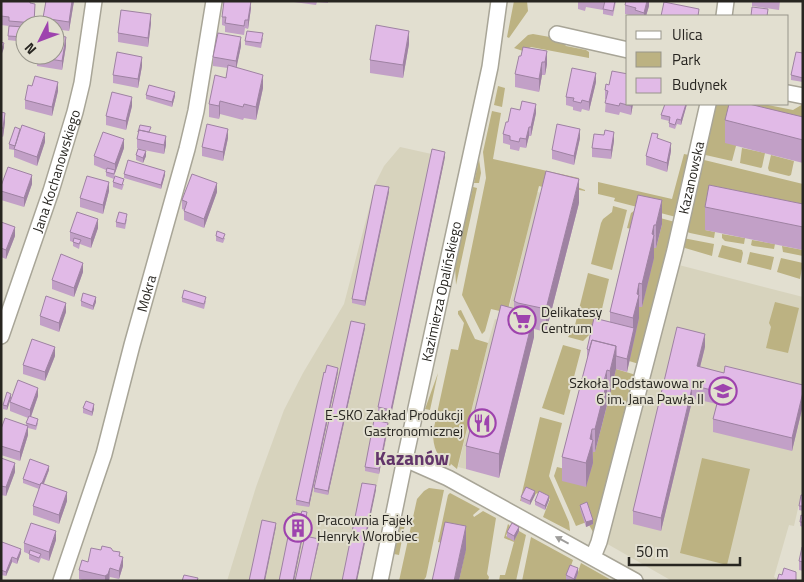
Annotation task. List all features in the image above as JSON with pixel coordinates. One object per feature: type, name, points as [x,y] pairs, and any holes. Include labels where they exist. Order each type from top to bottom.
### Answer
[{"type":"street","name":"Jana Kochanowskiego","points":[[1,336],[57,173],[77,105],[94,1]]},
{"type":"street","name":"Mokra","points":[[60,581],[104,454],[132,345],[187,149],[196,111],[214,1]]},
{"type":"street","name":"Kazimierza Opalińskiego","points":[[380,581],[490,67],[499,1]]},
{"type":"street","points":[[724,15],[726,1]]},
{"type":"street","points":[[557,34],[626,50]]},
{"type":"street","points":[[789,93],[803,96]]},
{"type":"street","name":"Kazanowska","points":[[594,557],[675,250],[708,105]]},
{"type":"street","points":[[405,459],[448,478],[635,581]]},
{"type":"shaded area","points":[[400,147],[445,157],[357,581],[227,581],[256,487],[284,410],[303,373],[344,304],[376,182],[384,166]]},
{"type":"shaded area","points":[[537,192],[546,194],[512,331],[501,329],[466,469],[458,467],[495,319],[506,321]]},
{"type":"shaded area","name":"Szkoła Podstawowa nr 6 im. Jana Pawła II","points":[[675,264],[803,297],[803,486],[794,526],[789,525],[774,577],[781,581],[672,581],[604,542]]},
{"type":"green space","points":[[514,1],[527,1],[528,11],[509,38],[507,37]]},
{"type":"green space","points":[[533,34],[561,39],[566,46],[589,52],[589,58],[531,47],[523,51],[514,48],[528,35]]},
{"type":"green space","points":[[498,86],[505,88],[502,107],[494,105]]},
{"type":"green space","points":[[803,104],[803,141],[736,146],[732,161],[701,154],[713,105],[768,105],[793,110]]},
{"type":"green space","points":[[492,111],[501,113],[493,159],[579,178],[577,187],[585,191],[574,189],[573,195],[539,186],[505,321],[504,312],[491,309],[485,331],[482,334],[462,295],[486,178],[483,152]]},
{"type":"green space","points":[[742,148],[765,153],[761,168],[740,163]]},
{"type":"green space","points":[[684,154],[689,155],[676,217],[614,201],[615,198],[598,194],[598,182],[672,199]]},
{"type":"green space","points":[[771,155],[794,161],[791,175],[769,171]]},
{"type":"green space","points":[[479,159],[481,173],[479,183],[474,183]]},
{"type":"green space","points":[[700,159],[803,184],[803,228],[709,209],[705,230],[715,232],[714,238],[685,231]]},
{"type":"green space","points":[[473,187],[477,188],[456,285],[455,266]]},
{"type":"green space","points":[[613,206],[627,210],[612,270],[591,264],[601,223],[612,212]]},
{"type":"green space","points":[[634,211],[675,222],[639,364],[629,361],[639,307],[642,307],[654,248],[656,248],[662,224],[636,230],[627,228],[631,213]]},
{"type":"green space","points":[[722,234],[745,238],[744,244],[725,241],[722,238]]},
{"type":"green space","points":[[683,238],[714,244],[712,256],[685,248],[682,244]]},
{"type":"green space","points":[[752,240],[775,244],[774,249],[753,246],[751,245]]},
{"type":"green space","points":[[722,245],[742,250],[741,263],[718,257]]},
{"type":"green space","points":[[782,246],[803,250],[803,256],[783,252]]},
{"type":"green space","points":[[750,252],[774,257],[771,270],[747,264]]},
{"type":"green space","points":[[781,258],[803,263],[800,279],[777,272]]},
{"type":"green space","points":[[588,273],[609,279],[598,326],[583,341],[568,337],[574,329]]},
{"type":"green space","points":[[775,302],[799,308],[788,353],[766,348],[771,327],[769,323]]},
{"type":"green space","points":[[461,310],[475,339],[488,343],[457,469],[451,464],[450,466],[439,456],[434,443],[433,432],[451,349],[458,350],[464,323],[458,314],[458,311]]},
{"type":"green space","points":[[563,345],[581,350],[564,415],[542,408]]},
{"type":"green space","points":[[616,369],[636,375],[596,537],[589,525],[593,524],[584,523],[576,526],[554,476],[557,467],[565,469],[595,452],[607,405],[607,394],[609,394]]},
{"type":"green space","points":[[438,373],[430,410],[425,409]]},
{"type":"green space","points":[[540,417],[562,423],[549,476],[569,522],[570,531],[543,517],[550,499],[527,491],[520,501]]},
{"type":"green space","points":[[702,458],[750,469],[727,565],[680,553]]},
{"type":"green space","points":[[429,488],[444,490],[426,577],[423,581],[399,581],[417,499]]},
{"type":"green space","points":[[450,493],[480,509],[473,515],[474,517],[483,511],[496,518],[487,574],[489,577],[488,581],[459,581],[466,548],[438,542]]},
{"type":"green space","points":[[401,523],[405,524],[399,555],[394,554]]},
{"type":"green space","points":[[508,524],[510,526],[506,536],[514,540],[519,531],[526,535],[516,581],[499,581],[500,575],[505,575],[514,542],[504,538]]},
{"type":"green space","points":[[531,537],[573,560],[566,580],[568,581],[522,581]]},
{"type":"green space","points":[[581,563],[613,581],[575,581]]},
{"type":"building","points":[[1,1],[30,1],[30,3],[35,4],[34,15],[15,15],[15,21],[9,21],[9,17],[1,16]]},
{"type":"building","points":[[46,1],[72,1],[69,22],[65,21],[65,15],[44,15]]},
{"type":"building","points":[[224,1],[251,1],[248,20],[245,20],[244,26],[225,23],[226,17],[222,17]]},
{"type":"building","points":[[605,1],[615,1],[613,11],[603,9]]},
{"type":"building","points":[[626,1],[647,1],[644,13],[635,10],[636,8],[625,5]]},
{"type":"building","points":[[664,2],[699,9],[698,15],[661,15]]},
{"type":"building","points":[[752,7],[768,9],[767,15],[751,15]]},
{"type":"building","points":[[121,10],[151,14],[148,38],[118,33]]},
{"type":"building","points":[[376,25],[409,31],[403,65],[370,60]]},
{"type":"building","points":[[9,26],[15,26],[15,36],[8,36]]},
{"type":"building","points":[[247,31],[263,33],[261,43],[245,41]]},
{"type":"building","points":[[218,33],[241,37],[236,61],[213,57]]},
{"type":"building","points":[[523,47],[547,51],[545,62],[542,62],[539,79],[515,74]]},
{"type":"building","points":[[117,52],[142,57],[138,79],[113,75]]},
{"type":"building","points":[[796,52],[803,53],[803,78],[791,75]]},
{"type":"building","points":[[228,65],[263,75],[256,107],[244,104],[243,107],[220,101],[219,106],[209,104],[215,75],[226,78]]},
{"type":"building","points":[[572,68],[596,73],[589,102],[582,100],[581,103],[573,101],[574,98],[566,97]]},
{"type":"building","points":[[612,71],[626,74],[626,105],[620,103],[619,106],[605,103],[608,91],[605,90],[606,84],[609,85]]},
{"type":"building","points":[[35,76],[58,82],[52,107],[25,100],[28,85],[32,86]]},
{"type":"building","points":[[149,85],[175,92],[172,102],[146,95]]},
{"type":"building","points":[[112,92],[132,97],[126,121],[106,116]]},
{"type":"building","points":[[522,101],[536,104],[531,127],[529,127],[526,139],[520,138],[519,142],[510,140],[510,136],[503,134],[511,108],[520,110]]},
{"type":"building","points":[[665,105],[686,105],[681,120],[677,119],[675,125],[669,123],[670,117],[661,115]]},
{"type":"building","points":[[729,105],[753,105],[803,117],[803,140],[725,120]]},
{"type":"building","points":[[1,112],[5,113],[3,128],[1,128]]},
{"type":"building","points":[[207,124],[228,129],[223,152],[202,147]]},
{"type":"building","points":[[557,124],[580,129],[574,156],[552,150]]},
{"type":"building","points":[[22,125],[45,133],[37,157],[14,149]]},
{"type":"building","points":[[140,125],[151,127],[149,132],[139,130],[138,132]]},
{"type":"building","points":[[15,127],[20,129],[15,146],[9,144]]},
{"type":"building","points":[[139,130],[166,136],[164,145],[137,139]]},
{"type":"building","points":[[605,130],[614,132],[611,150],[592,148],[594,134],[604,135]]},
{"type":"building","points":[[103,132],[124,139],[115,164],[94,156]]},
{"type":"building","points":[[652,133],[658,134],[657,138],[671,143],[667,163],[646,156]]},
{"type":"building","points":[[138,149],[146,151],[143,158],[136,155]]},
{"type":"building","points":[[432,149],[445,152],[391,410],[378,407]]},
{"type":"building","points":[[128,160],[165,171],[161,185],[124,174]]},
{"type":"building","points":[[8,167],[32,175],[24,198],[1,191]]},
{"type":"building","points":[[107,168],[115,170],[114,174],[106,172]]},
{"type":"building","points":[[546,171],[579,179],[546,309],[514,301]]},
{"type":"building","points":[[192,174],[217,183],[204,219],[184,211],[187,202],[182,200]]},
{"type":"building","points":[[87,176],[109,182],[103,205],[80,198]]},
{"type":"building","points":[[115,176],[124,179],[122,185],[113,182]]},
{"type":"building","points":[[375,185],[389,187],[365,301],[352,299]]},
{"type":"building","points":[[709,185],[803,204],[803,227],[705,207]]},
{"type":"building","points":[[638,195],[662,200],[656,225],[654,225],[652,234],[654,235],[642,284],[639,283],[637,294],[639,295],[633,318],[610,312]]},
{"type":"building","points":[[77,212],[98,219],[91,239],[70,232]]},
{"type":"building","points":[[119,212],[127,214],[125,224],[116,222]]},
{"type":"building","points":[[1,222],[15,227],[6,250],[1,248]]},
{"type":"building","points":[[217,231],[225,234],[223,239],[216,236]]},
{"type":"building","points":[[74,238],[81,240],[79,244],[73,242]]},
{"type":"building","points":[[61,254],[83,263],[74,288],[52,280]]},
{"type":"building","points":[[184,290],[206,297],[204,304],[182,298]]},
{"type":"building","points":[[83,293],[96,297],[93,306],[81,301]]},
{"type":"building","points":[[46,296],[66,303],[59,323],[40,316]]},
{"type":"building","points":[[501,305],[534,314],[499,454],[466,446]]},
{"type":"building","points":[[594,318],[634,328],[627,359],[616,356],[616,346],[592,340],[589,350],[587,349]]},
{"type":"building","points":[[351,321],[365,324],[328,491],[314,488]]},
{"type":"building","points":[[677,327],[705,334],[697,366],[724,373],[725,366],[803,385],[803,392],[792,438],[713,419],[720,392],[695,386],[695,389],[692,388],[661,518],[633,511]]},
{"type":"building","points":[[32,339],[55,347],[45,372],[23,365]]},
{"type":"building","points":[[592,340],[616,346],[610,371],[607,370],[604,381],[607,382],[595,429],[592,429],[590,439],[593,440],[586,463],[562,457]]},
{"type":"building","points":[[327,365],[338,368],[309,503],[296,500]]},
{"type":"building","points":[[18,380],[38,388],[30,410],[10,402]]},
{"type":"building","points":[[7,392],[11,394],[7,406],[3,405]]},
{"type":"building","points":[[86,401],[94,404],[92,412],[83,408]]},
{"type":"building","points":[[29,416],[38,419],[36,426],[26,423]]},
{"type":"building","points":[[5,418],[28,426],[20,452],[1,446],[1,429]]},
{"type":"building","points":[[374,420],[388,423],[379,469],[365,467]]},
{"type":"building","points":[[1,458],[15,463],[6,487],[1,486]]},
{"type":"building","points":[[30,459],[49,466],[40,485],[23,479]]},
{"type":"building","points":[[41,483],[67,492],[59,515],[33,506]]},
{"type":"building","points":[[362,483],[376,485],[356,581],[342,581]]},
{"type":"building","points":[[526,487],[535,491],[530,501],[521,497]]},
{"type":"building","points":[[539,491],[549,496],[545,506],[535,501]]},
{"type":"building","points":[[801,495],[803,495],[803,506],[799,506]]},
{"type":"building","points":[[587,502],[593,520],[586,522],[580,505]]},
{"type":"building","points":[[302,511],[307,512],[293,581],[279,581],[293,512],[301,514]]},
{"type":"building","points":[[801,515],[803,516],[803,522],[800,522]]},
{"type":"building","points":[[262,520],[276,523],[264,581],[249,581]]},
{"type":"building","points":[[445,522],[466,526],[454,581],[432,581]]},
{"type":"building","points":[[31,523],[56,531],[49,552],[24,543]]},
{"type":"building","points":[[512,523],[519,527],[514,536],[507,532]]},
{"type":"building","points":[[305,536],[319,539],[310,581],[295,581]]},
{"type":"building","points":[[2,542],[21,549],[17,559],[12,557],[6,572],[1,570]]},
{"type":"building","points":[[102,546],[120,552],[119,556],[123,557],[119,571],[110,568],[105,576],[79,570],[82,560],[88,562],[91,548],[101,550]]},
{"type":"building","points":[[803,548],[803,562],[799,561]]},
{"type":"building","points":[[30,550],[41,554],[39,558],[29,554]]},
{"type":"building","points":[[570,565],[578,568],[574,579],[566,575]]},
{"type":"building","points":[[784,568],[796,572],[796,581],[777,581],[779,574],[782,575]]},
{"type":"building","points":[[184,575],[198,578],[197,581],[182,581]]},
{"type":"place","name":"Delikatesy Centrum","points":[[522,320]]},
{"type":"place","name":"Szkoła Podstawowa nr 6 im. Jana Pawła II","points":[[723,391]]},
{"type":"place","name":"E-SKO Zakład Produkcji Gastronomicznej","points":[[482,423]]},
{"type":"place","name":"Pracownia Fajek Henryk Worobiec","points":[[298,528]]},
{"type":"district","name":"Kazanów","points":[[412,458]]}]
